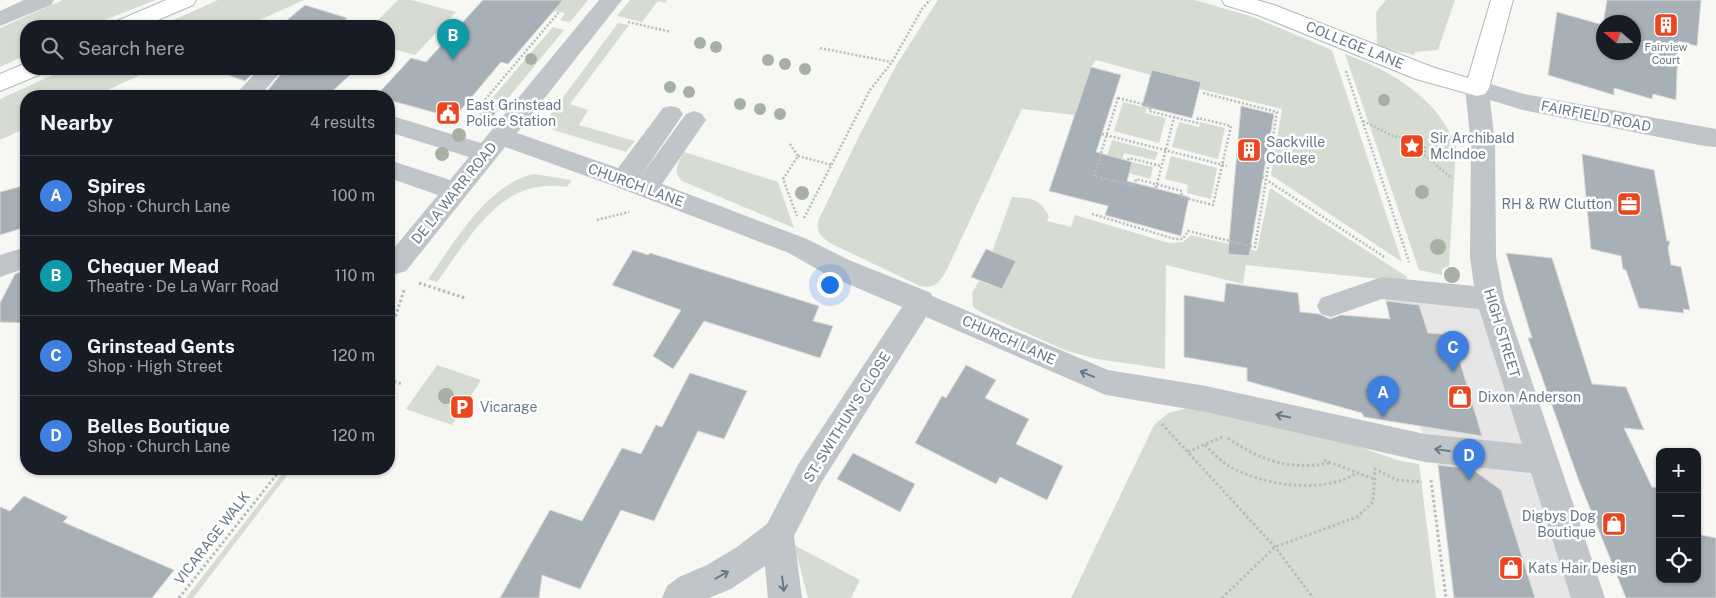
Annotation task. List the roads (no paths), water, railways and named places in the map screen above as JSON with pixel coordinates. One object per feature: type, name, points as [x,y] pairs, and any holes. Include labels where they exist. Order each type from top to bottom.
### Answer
[{"type":"main road","points":[[139,20],[185,0]]},
{"type":"main road","name":"COLLEGE LANE","points":[[1234,0],[1266,10],[1424,73],[1477,88]]},
{"type":"main road","points":[[1477,88],[1502,0]]},
{"type":"main road","points":[[0,83],[20,74]]},
{"type":"street","points":[[0,19],[43,0]]},
{"type":"street","name":"DE LA WARR ROAD","points":[[395,263],[611,0]]},
{"type":"street","points":[[252,90],[266,75]]},
{"type":"street","name":"FAIRFIELD ROAD","points":[[1477,88],[1523,102],[1716,138]]},
{"type":"street","name":"HIGH STREET","points":[[1477,88],[1482,144],[1483,256],[1490,299],[1588,598]]},
{"type":"street","points":[[634,183],[682,117]]},
{"type":"street","name":"CHURCH LANE","points":[[395,124],[493,145],[591,180],[634,183],[798,246],[839,268],[1106,382],[1206,400],[1425,448],[1543,460]]},
{"type":"street","points":[[395,171],[455,192]]},
{"type":"street","points":[[0,266],[20,259]]},
{"type":"street","points":[[1331,306],[1382,288],[1490,299]]},
{"type":"street","name":"ST. SWITHUN'S CLOSE","points":[[680,598],[691,588],[719,577],[749,558],[778,535],[810,473],[920,301]]},
{"type":"street","points":[[778,535],[785,598]]},
{"type":"place","name":"Fairview Court","points":[[1666,25]]},
{"type":"place","name":"Chequer Mead","points":[[453,60]]},
{"type":"place","name":"East Grinstead Police Station","points":[[448,113]]},
{"type":"place","name":"Sir Archibald McIndoe","points":[[1412,146]]},
{"type":"place","name":"Sackville College","points":[[1249,150]]},
{"type":"place","name":"RH & RW Clutton","points":[[1629,204]]},
{"type":"place","name":"Grinstead Gents","points":[[1453,372]]},
{"type":"place","name":"Dixon Anderson","points":[[1460,397]]},
{"type":"place","name":"Vicarage","points":[[462,407]]},
{"type":"place","name":"Spires","points":[[1383,417]]},
{"type":"place","name":"Belles Boutique","points":[[1469,480]]},
{"type":"place","name":"Digbys Dog Boutique","points":[[1614,524]]},
{"type":"place","name":"Kats Hair Design","points":[[1511,568]]}]
